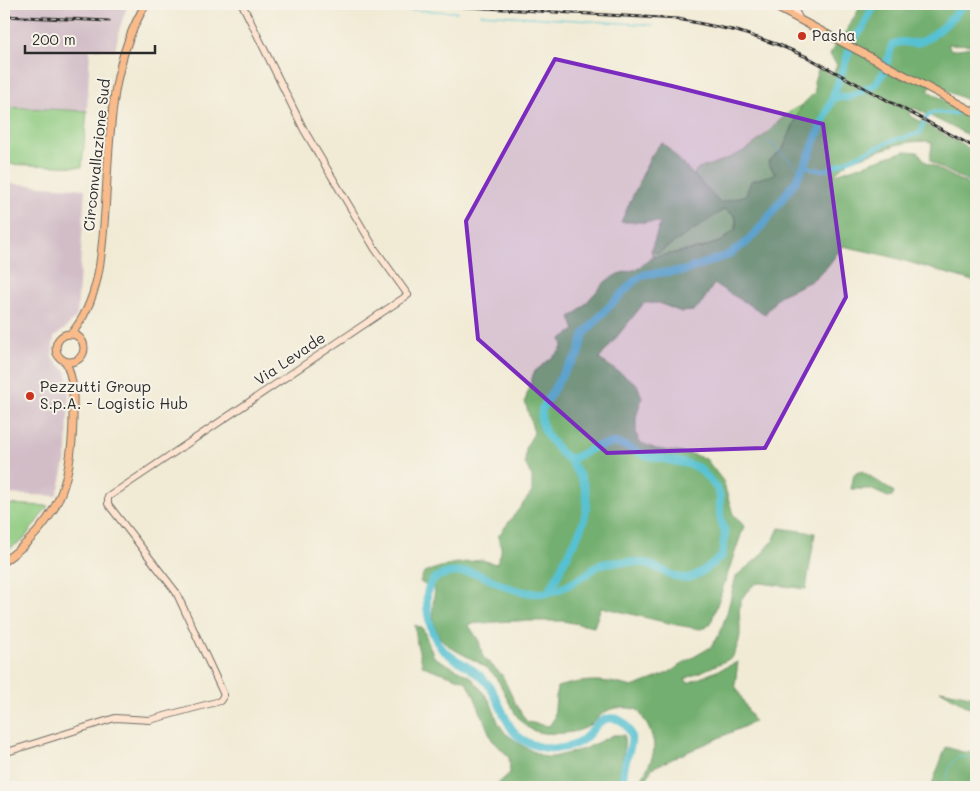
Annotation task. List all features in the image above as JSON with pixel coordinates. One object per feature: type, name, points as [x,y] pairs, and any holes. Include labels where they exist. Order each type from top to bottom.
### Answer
[{"type":"main road","name":"Circonvallazione Sud","points":[[85,311],[97,280],[101,261],[112,115],[118,75],[130,36],[146,4]]},
{"type":"main road","points":[[770,4],[976,113]]},
{"type":"main road","points":[[73,381],[66,362],[58,355],[56,345],[61,337],[71,334],[85,311]]},
{"type":"main road","points":[[4,561],[26,545],[39,531],[50,516],[61,495],[71,459],[73,381],[76,361],[84,353],[85,345],[81,338],[85,311]]},
{"type":"main road","points":[[71,334],[81,338]]},
{"type":"main road","points":[[66,362],[76,361]]},
{"type":"street","name":"Via Levade","points":[[4,753],[115,718],[150,720],[220,701],[224,695],[176,592],[108,504],[108,497],[408,295],[375,249],[304,130],[242,4]]},
{"type":"street","points":[[792,4],[799,18]]},
{"type":"highlighted area","points":[[555,59],[823,124],[846,297],[765,448],[607,453],[478,339],[466,221]]},
{"type":"shaded area","points":[[4,4],[128,4],[115,50],[90,49],[87,111],[4,107]]},
{"type":"shaded area","points":[[4,183],[85,189],[77,316],[65,329],[54,337],[52,358],[66,371],[69,383],[67,452],[56,496],[4,494]]},
{"type":"green space","points":[[854,4],[976,4],[976,45],[948,44],[951,50],[976,48],[976,104],[949,92],[935,82],[928,91],[976,118],[976,139],[914,108],[909,115],[976,152],[976,186],[934,164],[930,160],[932,143],[926,141],[896,145],[849,161],[833,175],[905,151],[918,152],[926,162],[976,189],[976,282],[888,256],[843,246],[827,267],[811,281],[779,296],[765,314],[714,284],[701,304],[693,311],[681,312],[659,303],[644,303],[599,359],[637,384],[642,398],[636,417],[636,433],[639,442],[656,449],[691,454],[706,459],[723,481],[733,514],[744,526],[712,620],[707,627],[700,629],[601,607],[594,627],[563,621],[511,621],[468,624],[479,641],[483,657],[502,675],[516,705],[527,722],[549,726],[554,719],[557,687],[577,682],[595,681],[613,682],[632,687],[670,672],[711,647],[719,635],[727,613],[736,576],[757,559],[773,541],[779,528],[815,533],[806,589],[761,583],[755,584],[748,590],[741,602],[739,613],[740,635],[732,658],[685,679],[688,683],[738,662],[735,685],[754,722],[652,768],[643,787],[638,787],[650,763],[654,748],[650,731],[638,710],[617,708],[609,710],[587,727],[571,732],[543,733],[533,730],[518,718],[493,674],[481,664],[452,648],[440,638],[435,628],[433,615],[435,590],[420,582],[424,572],[451,564],[482,560],[496,564],[501,551],[499,535],[532,492],[532,477],[525,463],[526,447],[534,433],[525,401],[534,372],[560,351],[563,345],[561,339],[575,330],[570,317],[576,314],[606,281],[618,274],[637,269],[653,257],[702,248],[722,241],[736,228],[736,217],[725,209],[658,253],[651,250],[660,224],[657,222],[621,222],[651,156],[660,144],[663,143],[720,203],[746,195],[751,181],[775,174],[768,162],[783,149],[802,105],[815,92],[814,81],[819,68],[832,75],[837,65],[830,55],[859,9]]},
{"type":"green space","points":[[802,105],[783,149],[768,162],[775,174],[746,195],[720,203],[694,175],[696,170],[744,151],[795,108]]},
{"type":"green space","points":[[4,107],[87,111],[82,167],[4,164]]},
{"type":"green space","points":[[725,208],[736,217],[736,228],[722,241],[702,248],[653,257],[651,250],[658,253]]},
{"type":"green space","points":[[862,471],[894,492],[892,496],[888,497],[870,489],[851,489],[854,474]]},
{"type":"green space","points":[[4,504],[48,506],[23,540],[4,552]]},
{"type":"green space","points":[[415,625],[423,629],[434,657],[471,677],[490,701],[498,722],[505,733],[536,753],[545,757],[553,757],[584,749],[613,735],[624,735],[619,787],[494,787],[510,773],[509,757],[492,740],[472,691],[465,681],[423,666],[417,644]]},
{"type":"green space","points":[[940,690],[976,697],[976,712]]},
{"type":"green space","points":[[946,747],[963,752],[976,753],[976,787],[931,787]]},
{"type":"waterway","points":[[302,4],[356,7]]},
{"type":"waterway","points":[[860,4],[871,12]]},
{"type":"waterway","points":[[625,787],[624,770],[631,740],[630,732],[625,724],[617,719],[610,718],[604,720],[578,743],[560,748],[540,747],[523,739],[510,726],[487,683],[471,669],[447,654],[439,645],[428,614],[428,588],[437,577],[443,574],[468,572],[481,575],[520,591],[531,593],[548,592],[571,584],[599,565],[616,562],[645,563],[676,577],[688,578],[702,572],[722,556],[725,534],[720,516],[720,497],[717,488],[699,468],[644,455],[614,443],[595,447],[574,458],[568,458],[561,453],[546,434],[541,420],[542,409],[565,370],[578,355],[584,334],[635,280],[646,274],[683,271],[728,255],[746,243],[765,222],[797,179],[808,158],[833,97],[853,40],[862,29],[875,4]]},
{"type":"waterway","points":[[833,97],[849,97],[876,84],[884,72],[892,45],[900,42],[916,43],[928,38],[942,28],[963,5],[972,4]]},
{"type":"waterway","points":[[382,9],[457,12]]},
{"type":"waterway","points":[[481,14],[652,25]]},
{"type":"waterway","points":[[805,165],[814,169],[826,170],[891,141],[920,133],[927,117],[934,112],[955,113],[976,103]]},
{"type":"waterway","points":[[768,141],[801,171]]},
{"type":"waterway","points":[[547,593],[575,541],[583,523],[587,504],[584,485],[568,458]]},
{"type":"waterway","points":[[944,787],[948,771],[957,757],[976,760]]},
{"type":"railway","points":[[416,4],[678,19],[737,31],[807,57],[976,148]]},
{"type":"railway","points":[[4,16],[109,21]]},
{"type":"place","name":"Pasha","points":[[802,36]]},
{"type":"place","name":"Pezzutti Group S.p.A. - Logistic Hub","points":[[30,396]]}]
